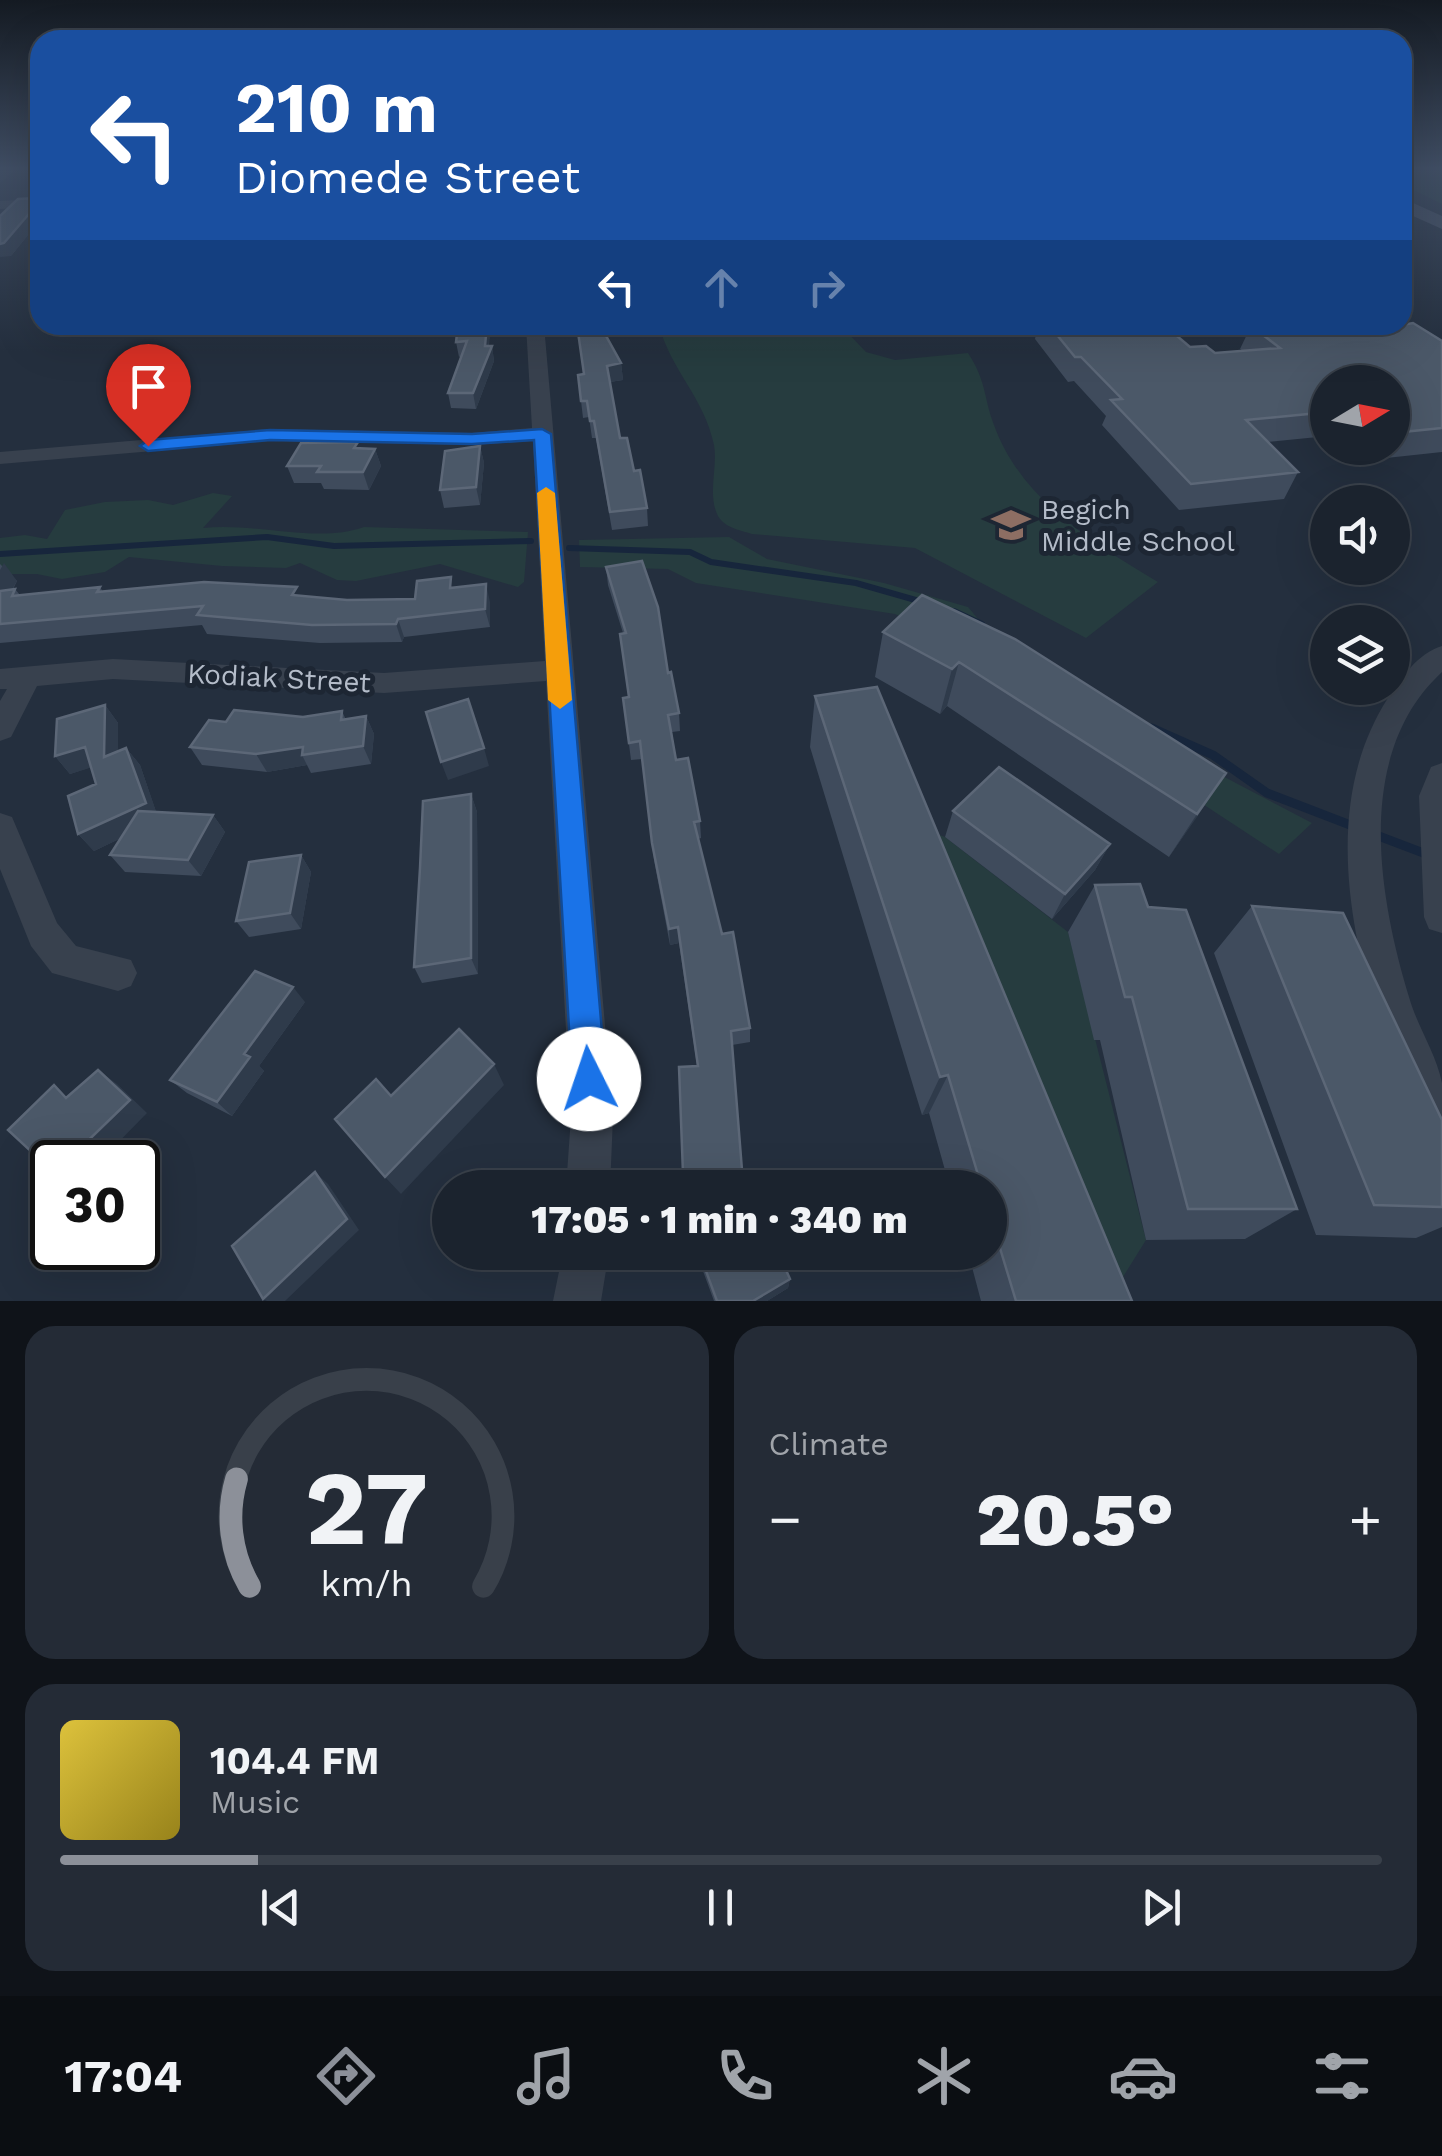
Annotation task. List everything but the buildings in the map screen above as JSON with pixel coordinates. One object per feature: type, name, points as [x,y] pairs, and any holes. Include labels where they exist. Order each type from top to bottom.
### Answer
[{"type":"street","points":[[536,335],[592,1118],[589,1170]]},
{"type":"street","points":[[0,458],[270,435],[472,439],[542,434]]},
{"type":"street","points":[[1442,656],[1414,681],[1394,713],[1370,775],[1364,881],[1390,998],[1442,1138]]},
{"type":"street","name":"Kodiak Street","points":[[14,677],[113,670],[384,683],[558,670]]},
{"type":"street","points":[[0,729],[14,677]]},
{"type":"street","points":[[1438,786],[1441,913]]},
{"type":"street","points":[[0,827],[44,934],[54,947],[66,961],[118,973]]},
{"type":"street","points":[[577,1301],[583,1270]]},
{"type":"green space","points":[[662,335],[850,335],[866,352],[895,360],[968,353],[982,381],[994,425],[1022,476],[1085,535],[1158,582],[1086,638],[915,548],[752,534],[729,526],[715,508],[715,454],[709,428]]},
{"type":"green space","points":[[213,493],[232,496],[203,528],[306,533],[346,532],[364,527],[528,532],[524,582],[518,587],[440,564],[356,581],[337,580],[300,563],[286,568],[222,566],[129,557],[105,572],[62,579],[0,574],[0,538],[25,535],[47,539],[65,510],[105,502],[148,500],[173,505]]},
{"type":"green space","points":[[729,537],[767,559],[884,583],[968,607],[994,638],[1156,741],[1312,823],[1279,854],[951,639],[895,614],[696,583],[668,569],[580,567],[579,540]]},
{"type":"green space","points":[[903,821],[945,837],[1068,932],[1146,1240],[1108,1301]]},
{"type":"waterway","points":[[0,554],[267,537],[334,546],[531,541]]},
{"type":"waterway","points":[[569,548],[690,552],[711,562],[856,583],[926,603]]},
{"type":"waterway","points":[[954,611],[982,624]]},
{"type":"waterway","points":[[1152,728],[1213,755],[1267,793],[1358,828]]},
{"type":"waterway","points":[[1376,835],[1442,860]]},
{"type":"slow traffic","points":[[546,493],[560,700]]},
{"type":"place","name":"Begich Middle School","points":[[1011,525]]},
{"type":"route","points":[[148,446],[270,435],[382,434],[472,439],[542,434],[589,1079]]}]
